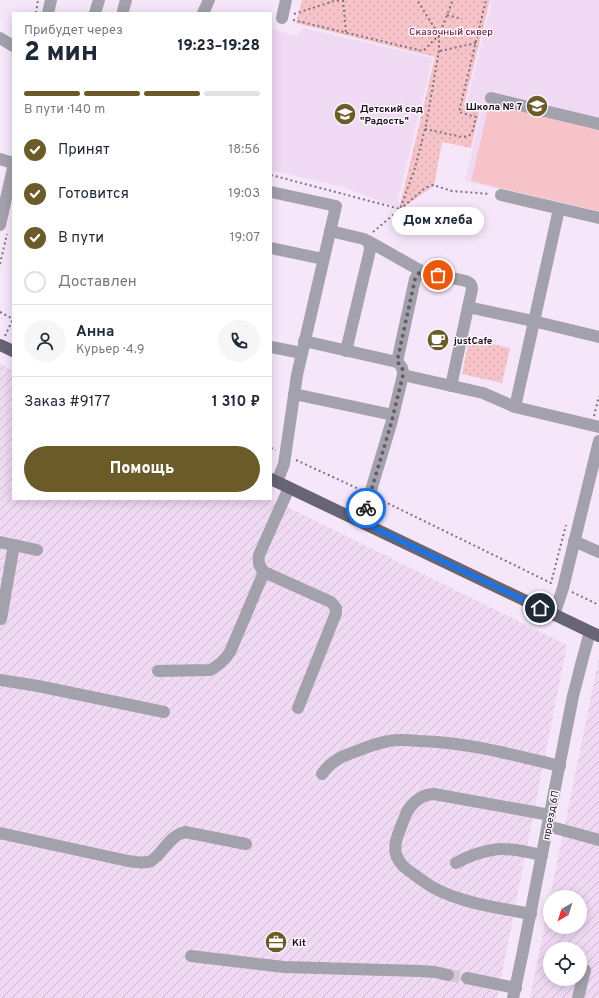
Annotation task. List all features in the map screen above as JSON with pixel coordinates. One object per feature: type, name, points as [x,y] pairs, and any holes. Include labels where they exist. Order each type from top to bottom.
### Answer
[{"type":"main road","points":[[1,345],[12,350]]},
{"type":"main road","points":[[274,480],[595,634]]},
{"type":"street","points":[[48,12],[51,0]]},
{"type":"street","points":[[96,12],[99,0]]},
{"type":"street","points":[[204,12],[209,0]]},
{"type":"street","points":[[282,18],[286,0]]},
{"type":"street","points":[[0,38],[12,45]]},
{"type":"street","points":[[491,98],[599,124]]},
{"type":"street","points":[[0,159],[12,163]]},
{"type":"street","points":[[0,225],[12,172]]},
{"type":"street","points":[[272,192],[336,206],[297,375],[286,455],[282,470],[274,480]]},
{"type":"street","points":[[501,195],[599,218]]},
{"type":"street","points":[[515,407],[559,208]]},
{"type":"street","points":[[330,231],[366,240],[423,272],[470,283],[472,289],[451,386]]},
{"type":"street","points":[[346,351],[370,250],[370,245],[366,240]]},
{"type":"street","points":[[272,248],[323,259]]},
{"type":"street","points":[[397,362],[415,279],[419,273],[423,272]]},
{"type":"street","points":[[468,307],[599,337]]},
{"type":"street","points":[[272,346],[346,351],[397,362],[403,369],[403,375],[393,415],[370,495],[360,521]]},
{"type":"street","points":[[403,375],[483,393],[515,407],[596,426]]},
{"type":"street","points":[[294,394],[393,415]]},
{"type":"street","points":[[554,615],[563,588],[599,441]]},
{"type":"street","points":[[289,488],[259,555],[259,567],[264,572],[331,602],[336,608],[336,613],[298,708]]},
{"type":"street","points":[[0,542],[37,550]]},
{"type":"street","points":[[574,542],[599,552]]},
{"type":"street","points":[[1,619],[14,545]]},
{"type":"street","points":[[158,671],[210,670],[225,660],[230,652],[264,572]]},
{"type":"street","name":"проезд 6П","points":[[514,993],[531,914],[574,689],[582,661],[595,634]]},
{"type":"street","points":[[0,680],[38,686],[164,712]]},
{"type":"street","points":[[322,774],[326,767],[342,756],[389,741],[404,740],[457,744],[560,766]]},
{"type":"street","points":[[531,914],[463,900],[449,895],[433,888],[399,862],[396,854],[396,844],[406,813],[412,804],[428,794],[434,794],[549,821],[599,840]]},
{"type":"street","points":[[0,833],[128,861],[140,862],[150,861],[157,856],[173,838],[178,834],[185,832],[246,844]]},
{"type":"street","points":[[456,863],[468,856],[492,850],[522,851],[542,855]]},
{"type":"street","points":[[191,956],[284,967],[420,971],[436,972],[448,975]]},
{"type":"street","points":[[466,978],[514,993]]},
{"type":"street","points":[[578,998],[581,986]]},
{"type":"path","points":[[36,12],[38,0]]},
{"type":"path","points":[[282,18],[334,1],[343,0],[346,33]]},
{"type":"path","points":[[417,0],[439,36]]},
{"type":"path","points":[[400,209],[415,168],[426,129],[439,51],[439,36],[453,0]]},
{"type":"path","points":[[426,129],[462,137],[469,136],[473,130],[476,117],[459,112],[486,0]]},
{"type":"path","points":[[447,15],[462,19]]},
{"type":"path","points":[[282,18],[423,51],[439,36]]},
{"type":"path","points":[[439,51],[476,43]]},
{"type":"path","points":[[272,176],[400,209]]},
{"type":"path","points":[[366,240],[425,188],[433,185],[452,191],[501,195]]},
{"type":"path","points":[[0,312],[12,318]]},
{"type":"path","points":[[1,345],[12,321]]},
{"type":"path","points":[[596,426],[599,396]]},
{"type":"path","points":[[272,448],[599,605]]},
{"type":"path","points":[[551,583],[567,523]]},
{"type":"shaded area","name":"Школа № 7","points":[[492,0],[599,0],[599,213],[465,181],[482,108],[466,104]]},
{"type":"shaded area","name":"Детский сад \"Радость\"","points":[[303,28],[433,58],[398,200],[400,209],[343,187],[272,170],[272,29],[297,36]]},
{"type":"shaded area","points":[[0,364],[12,370],[12,500],[272,499],[567,645],[497,998],[0,998]]},
{"type":"shaded area","points":[[599,658],[599,998],[530,998],[543,934],[587,934],[587,890],[551,890]]},
{"type":"green space","name":"Сказочный сквер","points":[[302,0],[490,0],[464,105],[480,109],[471,148],[442,142],[434,186],[399,210],[435,57],[296,23]]},
{"type":"green space","points":[[490,101],[599,127],[599,211],[471,181]]},
{"type":"green space","points":[[469,339],[510,348],[502,383],[462,374]]},
{"type":"tunnel","points":[[448,975],[467,978]]},
{"type":"way so far","points":[[366,508],[391,424],[403,375],[403,369],[397,362],[415,279],[419,273],[423,272],[438,275]]},
{"type":"place","name":"Школа № 7","points":[[537,106]]},
{"type":"place","name":"Детский сад \"Радость\"","points":[[345,114]]},
{"type":"place","name":"Дом хлеба","points":[[438,275]]},
{"type":"place","name":"justCafe","points":[[438,340]]},
{"type":"place","name":"Kit","points":[[276,942]]},
{"type":"route","points":[[366,508],[360,521],[540,608]]}]
